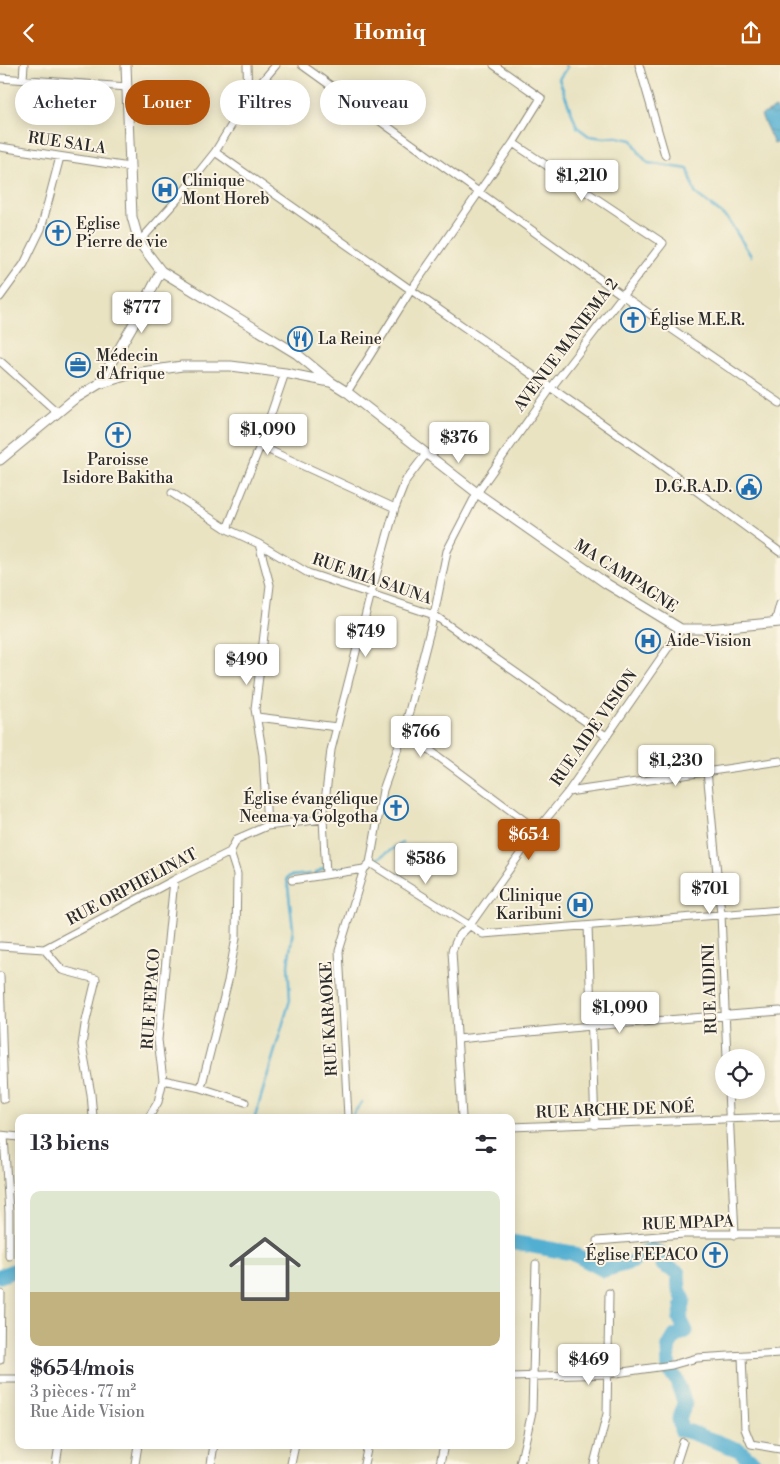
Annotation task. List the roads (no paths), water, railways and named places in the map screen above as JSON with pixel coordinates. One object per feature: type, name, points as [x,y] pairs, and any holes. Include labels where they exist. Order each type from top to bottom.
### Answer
[{"type":"street","points":[[23,79],[24,65]]},
{"type":"street","points":[[126,65],[127,80]]},
{"type":"street","points":[[247,65],[247,80]]},
{"type":"street","points":[[263,80],[276,65]]},
{"type":"street","points":[[302,65],[622,295],[780,403]]},
{"type":"street","points":[[347,392],[412,290],[513,143],[541,98],[494,65]]},
{"type":"street","points":[[639,65],[665,155]]},
{"type":"street","points":[[0,78],[125,87]]},
{"type":"street","points":[[129,125],[132,217],[140,242],[161,271],[297,354],[478,493],[447,551],[434,615],[404,731],[384,790],[370,863],[483,934],[780,910]]},
{"type":"street","points":[[140,242],[215,152],[232,125]]},
{"type":"street","name":"AVENUE MANIEMA 2","points":[[478,493],[552,388],[663,243],[513,143]]},
{"type":"street","name":"RUE SALA","points":[[0,147],[130,167]]},
{"type":"street","points":[[215,152],[650,457],[780,552]]},
{"type":"street","points":[[0,297],[24,264],[41,229],[60,157]]},
{"type":"street","points":[[99,384],[161,271]]},
{"type":"street","points":[[0,361],[57,412]]},
{"type":"street","points":[[0,460],[73,400],[99,384],[135,373],[182,366],[231,365],[331,382]]},
{"type":"street","points":[[227,529],[260,446],[285,373]]},
{"type":"street","points":[[260,446],[395,509]]},
{"type":"street","points":[[326,870],[323,819],[331,750],[371,593],[395,509],[406,480],[426,454]]},
{"type":"street","name":"RUE MIA SAUNA","points":[[172,493],[227,529],[259,544],[308,573],[434,615],[606,736]]},
{"type":"street","name":"MA CAMPAGNE","points":[[478,493],[607,584],[681,629],[708,629],[778,623]]},
{"type":"street","points":[[259,544],[270,585],[256,709],[263,755],[267,827]]},
{"type":"street","points":[[778,623],[780,604]]},
{"type":"street","name":"RUE AIDE VISION","points":[[462,1114],[452,951],[458,937],[470,925],[537,830],[568,791],[681,629]]},
{"type":"street","points":[[257,717],[337,727]]},
{"type":"street","points":[[404,731],[537,830]]},
{"type":"street","points":[[568,791],[780,761]]},
{"type":"street","name":"RUE AIDINI","points":[[707,771],[721,914],[727,1049]]},
{"type":"street","name":"RUE ORPHELINAT","points":[[44,949],[174,879],[230,852],[237,839],[267,827],[323,819]]},
{"type":"street","points":[[202,1088],[228,981],[236,938],[237,874],[230,852]]},
{"type":"street","name":"RUE KARAOKE","points":[[348,1114],[340,951],[364,869],[370,863]]},
{"type":"street","points":[[292,880],[326,870],[364,869]]},
{"type":"street","name":"RUE FEPACO","points":[[151,1114],[158,1102],[163,1080],[158,1040],[174,879]]},
{"type":"street","points":[[588,925],[595,1125]]},
{"type":"street","points":[[0,946],[44,949],[62,970],[96,979],[82,1045],[92,1094],[93,1114]]},
{"type":"street","points":[[0,976],[4,1099]]},
{"type":"street","points":[[458,1039],[780,1011]]},
{"type":"street","points":[[163,1080],[202,1088],[245,1102]]},
{"type":"street","points":[[728,1099],[735,1235]]},
{"type":"street","name":"RUE ARCHE DE NOÉ","points":[[515,1127],[780,1117]]},
{"type":"street","points":[[9,1256],[9,1213],[2,1135],[15,1137]]},
{"type":"street","points":[[0,1216],[9,1213]]},
{"type":"street","name":"RUE MPAPA","points":[[597,1241],[684,1234],[780,1234]]},
{"type":"street","points":[[520,1464],[532,1412],[536,1263]]},
{"type":"street","points":[[594,1464],[607,1414],[609,1293]]},
{"type":"street","points":[[0,1360],[1,1295]]},
{"type":"street","points":[[515,1377],[609,1374],[669,1366],[698,1358],[780,1353]]},
{"type":"street","points":[[742,1355],[745,1429],[751,1444],[780,1449]]},
{"type":"street","points":[[0,1379],[15,1379]]},
{"type":"street","points":[[676,1464],[683,1442]]},
{"type":"street","points":[[56,1464],[58,1449]]},
{"type":"street","points":[[135,1464],[137,1449]]},
{"type":"street","points":[[211,1464],[213,1449]]},
{"type":"street","points":[[292,1464],[294,1449]]},
{"type":"street","points":[[364,1464],[367,1449]]},
{"type":"street","points":[[440,1464],[443,1449]]},
{"type":"water","points":[[776,108],[780,118],[780,142],[774,144],[761,115]]},
{"type":"waterway","points":[[565,65],[567,67],[559,79],[577,127],[589,136],[616,137],[632,140],[648,163],[688,169],[695,193],[728,219],[751,256]]},
{"type":"waterway","points":[[372,862],[402,843]]},
{"type":"waterway","points":[[315,874],[323,868],[349,868],[365,864]]},
{"type":"waterway","points":[[256,1114],[290,1000],[288,965],[293,929],[287,878],[310,874]]},
{"type":"waterway","points":[[466,1050],[465,1105],[467,1114]]},
{"type":"waterway","points":[[353,1114],[362,1102]]},
{"type":"waterway","points":[[515,1243],[572,1253],[604,1270],[634,1261],[645,1251],[651,1249],[659,1253],[663,1265],[678,1273],[679,1289],[684,1300],[680,1319],[686,1331],[675,1336],[668,1348],[669,1369],[677,1381],[685,1404],[679,1419],[681,1430],[739,1450],[755,1464]]},
{"type":"waterway","points":[[0,1276],[15,1270]]},
{"type":"place","name":"Clinique Mont Horeb","points":[[165,190]]},
{"type":"place","name":"Eglise Pierre de vie","points":[[58,233]]},
{"type":"place","name":"Église M.E.R.","points":[[633,320]]},
{"type":"place","name":"La Reine","points":[[300,339]]},
{"type":"place","name":"Médecin d'Afrique","points":[[78,365]]},
{"type":"place","name":"Paroisse Isidore Bakitha","points":[[118,435]]},
{"type":"place","name":"D.G.R.A.D.","points":[[749,487]]},
{"type":"place","name":"Aide-Vision","points":[[648,641]]},
{"type":"place","name":"Église évangélique Neema ya Golgotha","points":[[396,808]]},
{"type":"place","name":"Clinique Karibuni","points":[[580,905]]},
{"type":"place","name":"Église FEPACO","points":[[715,1255]]}]
